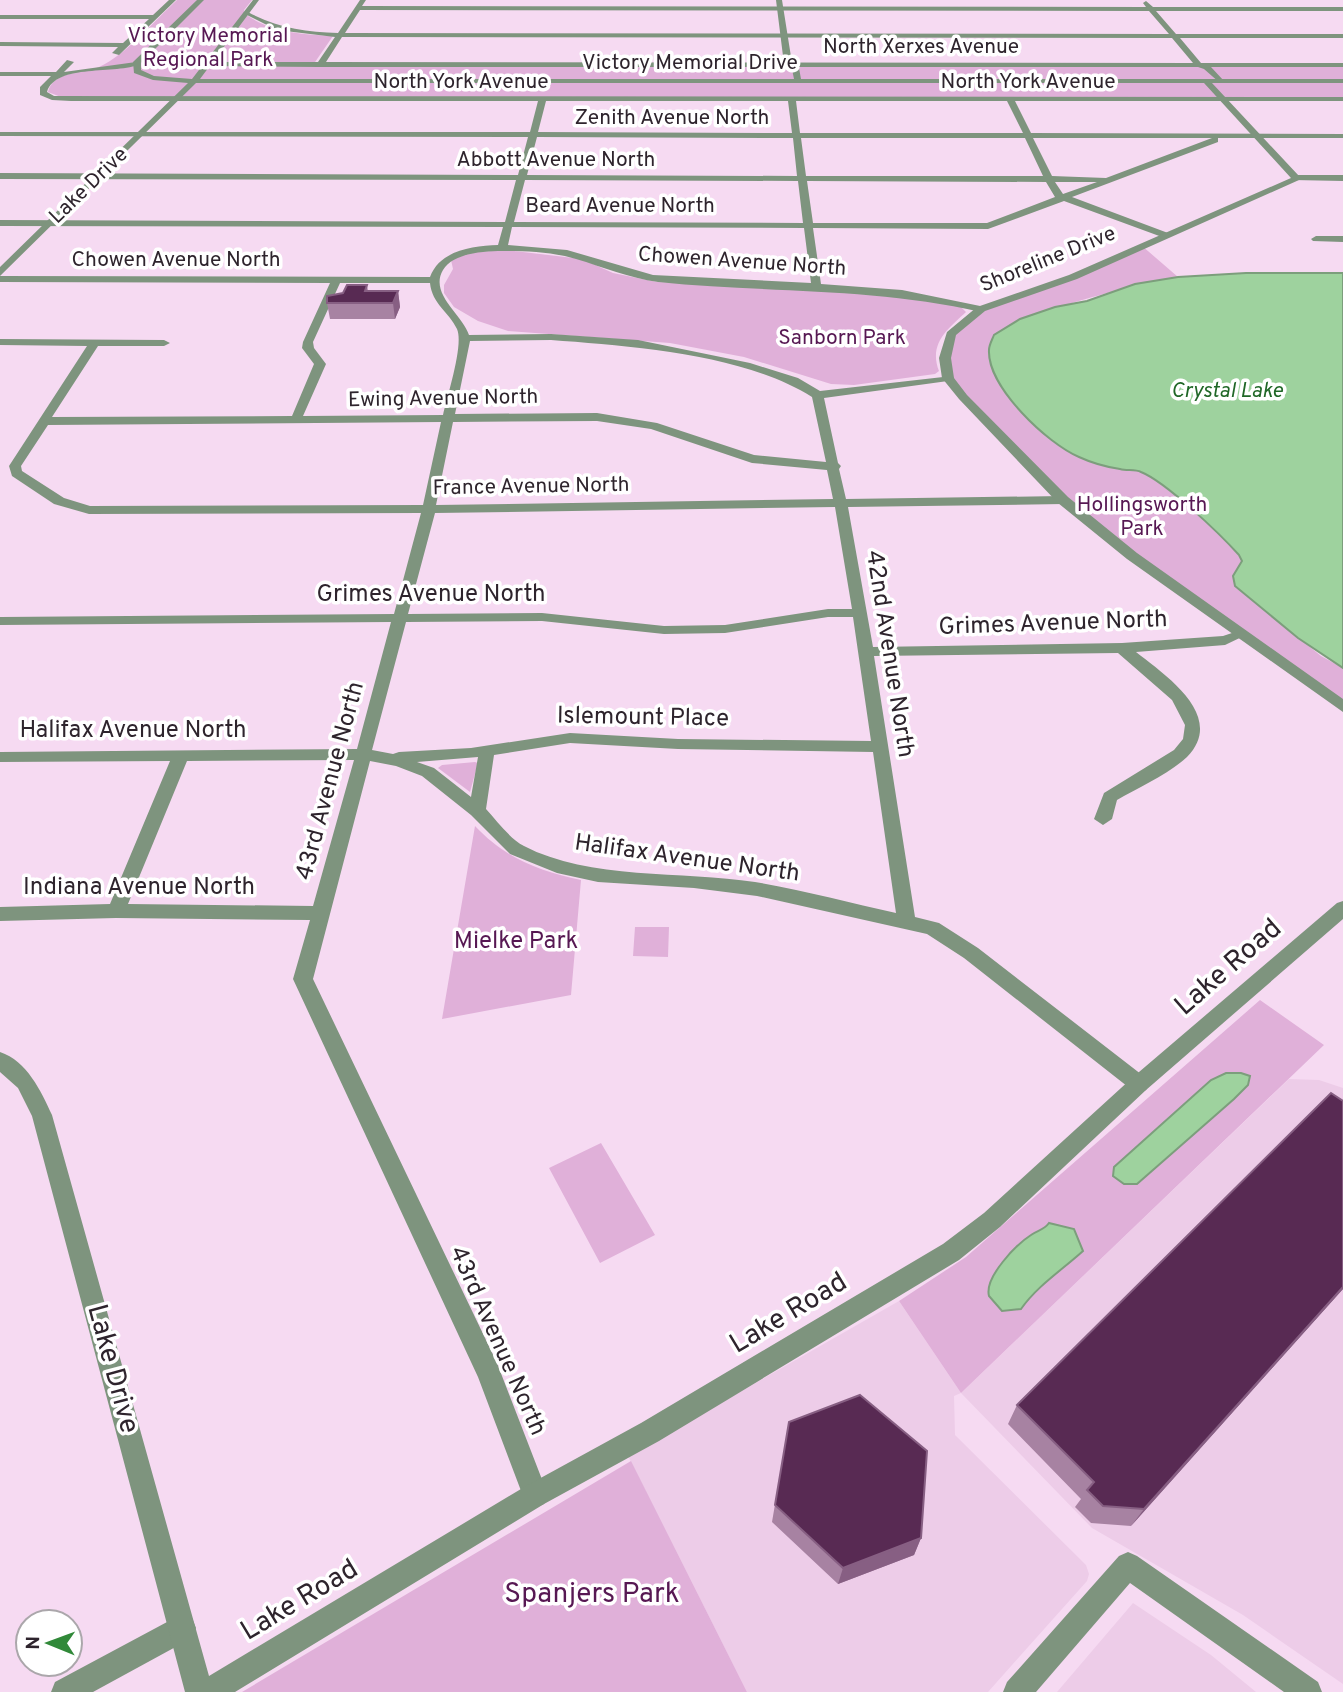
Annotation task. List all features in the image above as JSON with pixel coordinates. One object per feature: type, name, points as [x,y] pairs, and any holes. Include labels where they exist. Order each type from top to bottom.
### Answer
[{"type":"street","points":[[100,66],[173,0]]},
{"type":"street","points":[[0,74],[58,74],[100,66],[136,64],[201,0]]},
{"type":"street","name":"Lake Drive","points":[[0,273],[178,99],[256,0]]},
{"type":"street","points":[[320,65],[363,0]]},
{"type":"street","points":[[961,0],[983,44]]},
{"type":"street","points":[[1143,0],[1199,65],[1207,67],[1220,81],[1234,99],[1242,117]]},
{"type":"street","points":[[1326,0],[1341,10]]},
{"type":"street","points":[[553,65],[570,4]]},
{"type":"street","points":[[358,8],[780,4],[1341,10]]},
{"type":"street","points":[[780,4],[788,64]]},
{"type":"street","points":[[246,13],[265,25],[277,28],[339,35],[1343,36]]},
{"type":"street","points":[[0,17],[155,17]]},
{"type":"street","points":[[0,44],[125,45]]},
{"type":"street","points":[[989,57],[994,65]]},
{"type":"street","name":"North York Avenue","points":[[70,62],[42,90],[46,96],[71,99],[1343,99]]},
{"type":"street","name":"Victory Memorial Drive","points":[[136,64],[137,71],[146,76],[194,81],[1343,81]]},
{"type":"street","name":"North Xerxes Avenue","points":[[205,64],[1343,65]]},
{"type":"street","points":[[788,64],[780,67],[783,94],[792,99]]},
{"type":"street","points":[[788,64],[795,68],[798,81],[799,96],[792,99]]},
{"type":"street","points":[[1199,65],[1195,68],[1206,81],[1296,178],[1343,178]]},
{"type":"street","points":[[544,99],[502,248],[474,249],[451,257],[441,265],[436,280],[436,293],[463,327],[465,338],[551,337],[638,343],[746,365],[794,380],[818,395],[948,378],[979,414],[1063,500],[1132,555],[1343,707]]},
{"type":"street","points":[[792,99],[816,285]]},
{"type":"street","points":[[1010,99],[1057,195],[1165,234]]},
{"type":"street","name":"Zenith Avenue North","points":[[0,134],[1343,136]]},
{"type":"street","name":"Beard Avenue North","points":[[0,223],[988,226],[1224,136]]},
{"type":"street","name":"Abbott Avenue North","points":[[0,176],[1113,179]]},
{"type":"street","name":"Shoreline Drive","points":[[948,378],[945,358],[951,334],[981,309],[1073,277],[1296,178]]},
{"type":"street","points":[[1316,239],[1343,239]]},
{"type":"street","name":"Chowen Avenue North","points":[[502,248],[578,257],[620,272],[656,278],[816,285],[920,294],[981,309]]},
{"type":"street","name":"Chowen Avenue North","points":[[0,279],[436,280]]},
{"type":"street","points":[[296,419],[320,365],[308,348],[308,342],[337,279]]},
{"type":"street","name":"43rd Avenue North","points":[[465,338],[429,509],[402,617],[303,979],[488,1372],[535,1495]]},
{"type":"street","points":[[0,342],[164,343]]},
{"type":"street","points":[[45,421],[95,342]]},
{"type":"street","name":"42nd Avenue North","points":[[818,395],[842,504],[907,922]]},
{"type":"street","name":"Ewing Avenue North","points":[[45,421],[568,416],[626,420],[680,433],[752,460],[800,466],[835,466]]},
{"type":"street","name":"France Avenue North","points":[[45,421],[15,466],[16,473],[59,500],[89,510],[429,509],[1063,500]]},
{"type":"street","name":"Grimes Avenue North","points":[[0,621],[541,617],[664,630],[725,629],[828,613],[860,613]]},
{"type":"street","name":"Grimes Avenue North","points":[[866,652],[1122,648],[1225,640],[1241,634]]},
{"type":"street","points":[[1103,818],[1110,797],[1180,754],[1190,746],[1195,735],[1196,724],[1182,701],[1122,648]]},
{"type":"street","name":"Islemount Place","points":[[363,754],[436,756],[570,738],[665,744],[880,747]]},
{"type":"street","points":[[477,811],[487,750]]},
{"type":"street","name":"Halifax Avenue North","points":[[0,757],[363,754],[399,761],[428,772],[477,811],[516,850],[563,868],[598,875],[694,881],[757,890],[932,928],[971,953],[1139,1084]]},
{"type":"street","points":[[116,911],[181,755]]},
{"type":"street","name":"Lake Road","points":[[208,1692],[535,1495],[661,1425],[951,1252],[992,1220],[1139,1084],[1343,908]]},
{"type":"street","name":"Indiana Avenue North","points":[[0,914],[116,911],[321,913]]},
{"type":"street","name":"Lake Drive","points":[[0,1060],[25,1082],[42,1115],[199,1692]]},
{"type":"street","points":[[1017,1692],[1128,1565],[1308,1692]]},
{"type":"street","points":[[65,1692],[183,1628]]},
{"type":"shaded area","points":[[1289,1079],[1319,1080],[1343,1088],[1343,1684],[1243,1615],[1092,1528],[961,1393]]},
{"type":"shaded area","points":[[899,1301],[961,1393],[954,1396],[955,1435],[1086,1565],[1089,1574],[1087,1581],[988,1692],[747,1692],[628,1456]]},
{"type":"shaded area","points":[[1133,1603],[1211,1655],[1256,1692],[1057,1692]]},
{"type":"green space","name":"Victory Memorial Regional Park","points":[[177,0],[252,0],[244,10],[245,14],[266,25],[298,33],[333,36],[313,65],[1343,67],[1343,97],[61,97],[48,92],[56,80],[99,67],[119,54]]},
{"type":"green space","name":"Hollingsworth Park","points":[[1141,245],[1178,277],[1079,301],[1003,329],[993,337],[989,350],[992,365],[1011,398],[1051,440],[1080,457],[1147,475],[1210,526],[1242,561],[1233,576],[1235,586],[1321,656],[1343,668],[1343,707],[1063,500],[948,378],[951,334],[981,309],[1029,293]]},
{"type":"green space","name":"Sanborn Park","points":[[506,250],[582,259],[613,273],[657,282],[786,287],[939,301],[961,307],[966,312],[947,330],[938,344],[936,361],[939,371],[935,374],[854,385],[831,384],[744,357],[670,343],[508,331],[478,321],[454,307],[444,293],[444,285],[453,269],[451,260],[462,253]]},
{"type":"green space","points":[[478,763],[470,792],[438,768],[442,765]]},
{"type":"green space","name":"Mielke Park","points":[[475,826],[498,847],[524,862],[581,880],[571,995],[442,1019]]},
{"type":"green space","points":[[635,927],[669,927],[668,957],[633,956]]},
{"type":"green space","points":[[1260,1000],[1324,1045],[961,1393],[899,1301],[966,1257]]},
{"type":"green space","points":[[601,1143],[655,1235],[600,1263],[549,1168]]},
{"type":"green space","name":"Spanjers Park","points":[[631,1461],[747,1692],[242,1692]]},
{"type":"water","name":"Crystal Lake","points":[[1246,273],[1343,273],[1343,668],[1298,638],[1235,586],[1233,576],[1242,561],[1239,555],[1192,509],[1164,486],[1141,472],[1089,461],[1052,440],[1008,397],[991,365],[989,348],[994,335],[1020,319],[1055,307],[1087,301],[1135,284],[1178,277]]},
{"type":"water","points":[[1226,1073],[1250,1076],[1248,1085],[1137,1184],[1124,1184],[1113,1176],[1114,1167],[1211,1080]]},
{"type":"water","points":[[1049,1223],[1074,1229],[1083,1251],[1042,1286],[1021,1309],[1002,1311],[989,1296],[991,1280],[1018,1246]]},
{"type":"building","points":[[347,285],[367,285],[365,291],[398,291],[393,303],[327,303],[327,296],[343,293]]},
{"type":"building","points":[[1331,1093],[1343,1101],[1343,1287],[1144,1509],[1103,1506],[1087,1490],[1094,1482],[1017,1405]]},
{"type":"building","points":[[860,1395],[927,1451],[921,1538],[843,1568],[775,1505],[789,1422]]}]
